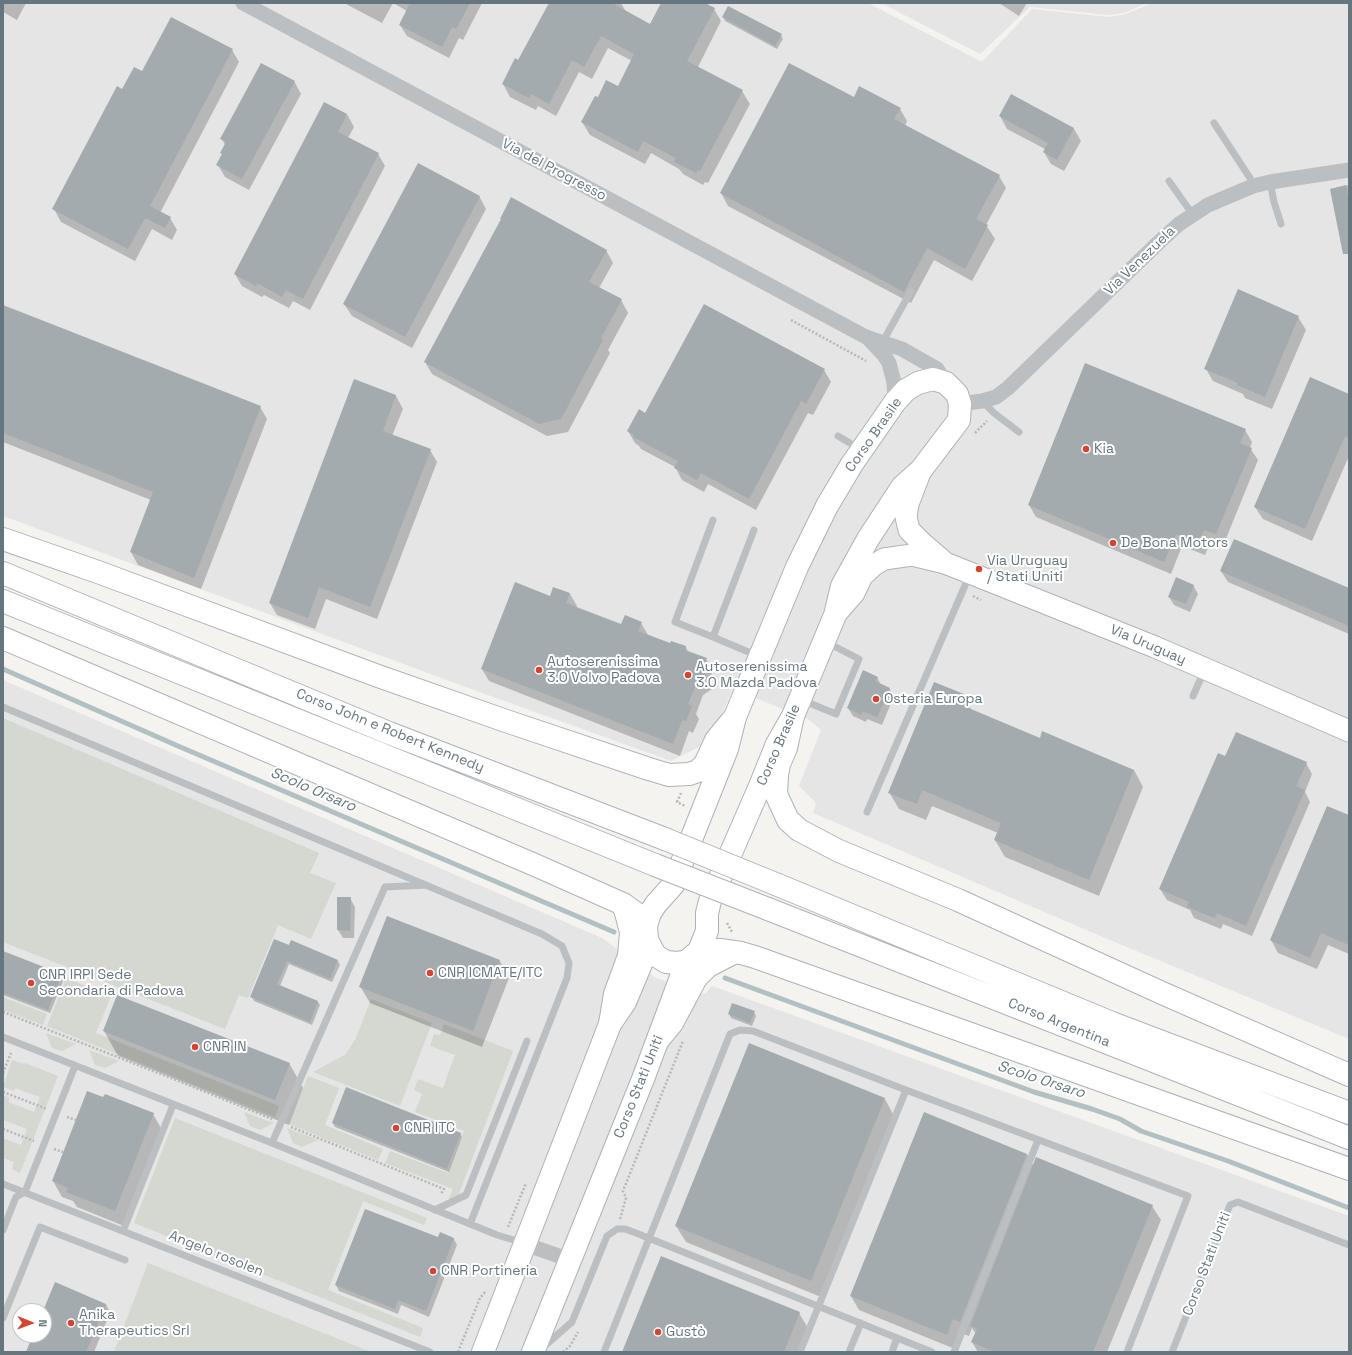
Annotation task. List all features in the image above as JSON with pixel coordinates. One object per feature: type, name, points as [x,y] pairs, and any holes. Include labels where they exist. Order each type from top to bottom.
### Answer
[{"type":"main road","name":"Corso Brasile","points":[[647,933],[650,913],[673,885],[727,749],[735,717],[797,567],[824,512],[862,451],[895,402],[906,390],[918,383],[933,379],[946,384]]},
{"type":"main road","points":[[946,384],[957,394],[960,404]]},
{"type":"main road","name":"Corso Brasile","points":[[707,931],[707,913],[710,901],[777,744],[796,708],[835,615],[842,586],[868,539],[902,487],[921,470],[959,420],[960,404]]},
{"type":"main road","points":[[3,539],[98,572],[378,676],[506,721],[669,775],[689,774],[698,771],[705,764],[716,740],[735,717]]},
{"type":"main road","name":"Corso John e Robert Kennedy","points":[[3,573],[389,733],[665,839],[778,886]]},
{"type":"main road","name":"Corso John e Robert Kennedy","points":[[3,601],[655,865],[768,909]]},
{"type":"main road","points":[[3,638],[536,865],[623,904],[641,917],[656,955],[666,962],[678,963],[693,956],[720,950],[735,944]]},
{"type":"main road","points":[[796,708],[786,748],[779,764],[776,794],[788,820],[799,830],[839,851],[958,900],[1155,990],[1349,1075]]},
{"type":"main road","name":"Corso Argentina","points":[[778,886],[1112,1023],[1349,1112]]},
{"type":"main road","points":[[483,1352],[610,1024],[615,994],[629,956],[630,932],[623,904]]},
{"type":"main road","name":"Corso Argentina","points":[[768,909],[1349,1138]]},
{"type":"main road","name":"Corso Stati Uniti","points":[[533,1352],[658,1040],[693,956],[707,931]]},
{"type":"main road","points":[[610,1024],[625,1002],[643,959],[647,933]]},
{"type":"main road","points":[[658,1040],[672,1023],[696,978],[735,944]]},
{"type":"main road","points":[[735,944],[755,957],[1349,1169]]},
{"type":"street","name":"Via del Progresso","points":[[243,3],[881,346],[902,349],[937,369],[946,384]]},
{"type":"street","name":"Via Venezuela","points":[[960,404],[982,401],[996,397],[1008,388],[1179,224],[1208,205],[1253,186],[1349,170]]},
{"type":"street","points":[[881,346],[892,373],[896,392],[895,402]]},
{"type":"street","name":"Via Uruguay","points":[[921,470],[908,504],[906,517],[909,530],[945,563]]},
{"type":"street","name":"Via Uruguay","points":[[835,615],[854,593],[862,576],[874,565],[884,559],[912,555],[945,563],[1148,644],[1349,731]]},
{"type":"street","points":[[525,1244],[570,1260]]},
{"type":"lane","points":[[1214,122],[1250,178],[1253,186]]},
{"type":"lane","points":[[1169,181],[1193,215]]},
{"type":"lane","points":[[1270,182],[1281,224]]},
{"type":"lane","points":[[881,346],[911,291]]},
{"type":"lane","points":[[982,401],[994,413],[1019,432]]},
{"type":"lane","points":[[838,436],[862,451]]},
{"type":"lane","points":[[713,520],[675,622],[760,657]]},
{"type":"lane","points":[[713,637],[754,530]]},
{"type":"lane","points":[[866,812],[970,573]]},
{"type":"lane","points":[[796,708],[836,714],[859,659],[824,641]]},
{"type":"lane","points":[[1193,696],[1205,669]]},
{"type":"lane","points":[[3,707],[428,885],[542,934],[562,946],[569,963],[567,978],[470,1224]]},
{"type":"lane","points":[[272,1143],[385,886],[428,885]]},
{"type":"lane","points":[[604,1352],[730,1034],[740,1030],[753,1031],[1188,1196],[1127,1352]]},
{"type":"lane","points":[[3,1037],[272,1143],[470,1224],[525,1244]]},
{"type":"lane","points":[[435,1210],[466,1195],[527,1042]]},
{"type":"lane","points":[[3,1230],[16,1197],[25,1192],[75,1066]]},
{"type":"lane","points":[[800,1352],[906,1090]]},
{"type":"lane","points":[[123,1231],[173,1105]]},
{"type":"lane","points":[[954,1352],[1038,1140]]},
{"type":"lane","name":"Angelo rosolen","points":[[3,1184],[430,1352]]},
{"type":"lane","name":"Corso Stati Uniti","points":[[1172,1352],[1230,1205],[1238,1202],[1349,1245]]},
{"type":"lane","points":[[3,1318],[40,1227],[125,1260]]},
{"type":"lane","points":[[538,1352],[572,1322],[607,1236],[617,1229],[625,1229],[650,1238],[932,1352]]},
{"type":"lane","points":[[849,1352],[861,1323]]},
{"type":"lane","points":[[892,1352],[897,1338]]},
{"type":"path","points":[[791,320],[873,364]]},
{"type":"path","points":[[725,916],[735,944]]},
{"type":"path","points":[[3,1012],[175,1079],[444,1188],[435,1210]]},
{"type":"path","points":[[626,1198],[623,1191],[685,1035]]},
{"type":"path","points":[[3,1073],[11,1052]]},
{"type":"path","points":[[3,1092],[48,1109]]},
{"type":"path","points":[[3,1129],[35,1142]]},
{"type":"shaded area","points":[[3,3],[868,3],[982,62],[1032,9],[1109,17],[1126,14],[1152,3],[1349,3],[1349,1039],[1110,940],[813,813],[816,803],[799,786],[821,730],[808,719],[733,689],[709,742],[671,761],[463,686],[3,516]]},
{"type":"shaded area","points":[[881,3],[1147,3],[1124,13],[1108,15],[1030,7],[980,54]]},
{"type":"shaded area","points":[[3,680],[602,938],[656,978],[705,994],[712,986],[1349,1216],[1349,1352],[3,1352]]},
{"type":"shaded area","points":[[3,718],[319,853],[310,873],[336,883],[311,939],[278,925],[248,998],[239,995],[225,1029],[3,942]]},
{"type":"shaded area","points":[[66,978],[111,996],[96,1033],[279,1106],[275,1117],[47,1026]]},
{"type":"shaded area","points":[[3,997],[47,1014],[43,1025],[3,1010]]},
{"type":"shaded area","points":[[371,999],[432,1023],[400,1106],[313,1072],[346,1054],[356,1038]]},
{"type":"shaded area","points":[[444,1024],[513,1051],[455,1204],[448,1201],[453,1189],[385,1163],[390,1151],[448,1173],[464,1131],[415,1112],[422,1094],[414,1090],[418,1079],[443,1088],[455,1055],[430,1046],[434,1034],[440,1035]]},
{"type":"shaded area","points":[[46,1033],[76,1044],[62,1051],[52,1048]]},
{"type":"shaded area","points":[[89,1050],[119,1061],[105,1068],[95,1065]]},
{"type":"shaded area","points":[[12,1060],[25,1063],[58,1076],[20,1173],[12,1169],[14,1162],[3,1158],[3,1138],[21,1145],[27,1129],[3,1120],[3,1095],[10,1098],[8,1102],[34,1112],[40,1097],[15,1088],[14,1091],[3,1087]]},
{"type":"shaded area","points":[[308,1076],[339,1088],[325,1125],[383,1149],[378,1160],[289,1124]]},
{"type":"shaded area","points":[[244,1112],[274,1123],[260,1130],[250,1126]]},
{"type":"shaded area","points":[[175,1118],[427,1218],[424,1225],[363,1201],[328,1290],[423,1328],[420,1337],[134,1223]]},
{"type":"shaded area","points":[[287,1128],[318,1140],[302,1147],[293,1143]]},
{"type":"shaded area","points":[[148,1263],[371,1352],[114,1352]]},
{"type":"building","points":[[410,3],[470,3],[456,29],[452,27],[442,47],[399,25]]},
{"type":"building","points":[[549,3],[612,3],[650,24],[661,3],[705,3],[715,8],[687,61],[743,90],[700,171],[698,170],[696,173],[674,162],[676,158],[643,141],[638,152],[581,122],[595,96],[598,97],[606,80],[618,86],[634,54],[601,36],[584,67],[572,60],[549,104],[531,94],[529,98],[502,84],[515,58],[518,60]]},
{"type":"building","points":[[728,6],[782,34],[775,46],[722,17]]},
{"type":"building","points":[[171,17],[233,49],[150,206],[171,217],[165,228],[145,218],[128,249],[52,209],[117,86],[122,89],[134,67],[142,71]]},
{"type":"building","points":[[261,63],[295,81],[242,179],[216,165],[226,142],[220,139]]},
{"type":"building","points":[[789,63],[854,97],[859,86],[901,108],[894,119],[1000,175],[976,219],[988,225],[965,269],[927,248],[904,292],[720,193]]},
{"type":"building","points":[[1011,94],[1074,128],[1057,160],[1043,152],[1048,143],[999,116]]},
{"type":"building","points":[[324,102],[347,114],[338,132],[379,153],[303,299],[286,290],[282,297],[257,283],[256,286],[234,274]]},
{"type":"building","points":[[418,163],[480,196],[405,337],[343,304]]},
{"type":"building","points":[[1346,185],[1349,202],[1349,254],[1343,254],[1330,189]]},
{"type":"building","points":[[511,197],[607,250],[589,282],[622,299],[601,338],[603,340],[561,419],[539,424],[424,362],[501,219]]},
{"type":"building","points":[[1238,289],[1299,316],[1265,397],[1237,385],[1238,383],[1204,369]]},
{"type":"building","points":[[704,304],[825,369],[806,404],[801,401],[749,499],[701,473],[697,480],[674,468],[678,461],[633,437],[634,435],[627,431],[639,409],[645,413]]},
{"type":"building","points":[[3,305],[261,406],[194,578],[130,552],[153,492],[3,433]]},
{"type":"building","points":[[1085,363],[1246,429],[1240,443],[1252,448],[1216,534],[1204,530],[1198,543],[1176,534],[1164,562],[1028,505]]},
{"type":"building","points":[[1310,377],[1349,394],[1349,438],[1345,436],[1305,529],[1254,507]]},
{"type":"building","points":[[354,379],[396,395],[383,431],[431,449],[370,607],[319,587],[308,618],[269,603]]},
{"type":"building","points":[[1234,539],[1349,588],[1349,626],[1220,571]]},
{"type":"building","points":[[1176,577],[1194,585],[1186,604],[1168,597]]},
{"type":"building","points":[[515,582],[550,596],[553,587],[570,593],[566,603],[621,624],[625,615],[642,622],[638,631],[670,643],[671,641],[686,646],[685,650],[707,658],[703,666],[706,676],[697,682],[688,704],[692,706],[686,721],[682,720],[673,744],[481,669]]},
{"type":"building","points":[[863,670],[878,677],[875,681],[890,688],[877,717],[863,711],[861,715],[847,708]]},
{"type":"building","points":[[934,682],[964,694],[959,704],[1040,738],[1042,731],[1134,770],[1089,880],[994,840],[1001,823],[922,790],[917,804],[888,793]]},
{"type":"building","points":[[1236,732],[1307,762],[1296,786],[1305,790],[1246,926],[1217,913],[1215,918],[1187,907],[1189,902],[1159,889],[1218,753],[1225,756]]},
{"type":"building","points":[[1327,806],[1349,815],[1349,945],[1321,933],[1310,958],[1270,940]]},
{"type":"building","points":[[337,897],[351,897],[350,931],[337,930]]},
{"type":"building","name":"CNR ICMATE/ITC","points":[[387,916],[500,960],[473,1031],[359,987]]},
{"type":"building","points":[[274,939],[289,945],[291,940],[338,960],[330,979],[287,961],[277,984],[318,1001],[310,1022],[250,997]]},
{"type":"building","name":"CNR IRPI Sede Secondaria di Padova","points":[[3,951],[62,974],[48,1010],[3,993]]},
{"type":"building","name":"CNR IN","points":[[117,995],[290,1063],[275,1100],[103,1031]]},
{"type":"building","points":[[732,1003],[755,1011],[750,1023],[728,1014]]},
{"type":"building","points":[[749,1043],[885,1098],[811,1281],[675,1226]]},
{"type":"building","name":"CNR ITC","points":[[346,1087],[461,1133],[447,1169],[332,1123]]},
{"type":"building","points":[[87,1091],[103,1097],[105,1094],[154,1113],[115,1211],[66,1192],[68,1188],[52,1181]]},
{"type":"building","points":[[924,1112],[1027,1154],[960,1322],[953,1319],[947,1335],[850,1296]]},
{"type":"building","points":[[1036,1157],[1153,1205],[1093,1352],[995,1352],[971,1342],[977,1329],[970,1326]]},
{"type":"building","points":[[365,1209],[438,1237],[440,1232],[454,1238],[426,1311],[398,1300],[395,1309],[335,1285]]},
{"type":"building","points":[[661,1256],[800,1312],[784,1352],[622,1352]]},
{"type":"building","name":"Anika Therapeutics Srl","points":[[55,1282],[106,1304],[86,1352],[26,1352],[30,1343],[52,1343],[52,1303],[46,1303]]},
{"type":"waterway","name":"Scolo Orsaro","points":[[3,669],[178,746],[614,932]]},
{"type":"waterway","name":"Scolo Orsaro","points":[[725,978],[1034,1092],[1120,1119],[1141,1131],[1228,1161],[1349,1208]]},
{"type":"place","name":"Kia","points":[[1086,449]]},
{"type":"place","name":"De Bona Motors","points":[[1113,543]]},
{"type":"place","name":"Via Uruguay / Stati Uniti","points":[[979,569]]},
{"type":"place","name":"Autoserenissima 3.0 Volvo Padova","points":[[539,670]]},
{"type":"place","name":"Autoserenissima 3.0 Mazda Padova","points":[[688,675]]},
{"type":"place","name":"Osteria Europa","points":[[876,699]]},
{"type":"place","name":"CNR ICMATE/ITC","points":[[430,973]]},
{"type":"place","name":"CNR IRPI Sede Secondaria di Padova","points":[[31,983]]},
{"type":"place","name":"CNR IN","points":[[195,1047]]},
{"type":"place","name":"CNR ITC","points":[[396,1128]]},
{"type":"place","name":"CNR Portineria","points":[[433,1271]]},
{"type":"place","name":"Anika Therapeutics Srl","points":[[71,1323]]},
{"type":"place","name":"Gustò","points":[[658,1332]]}]
